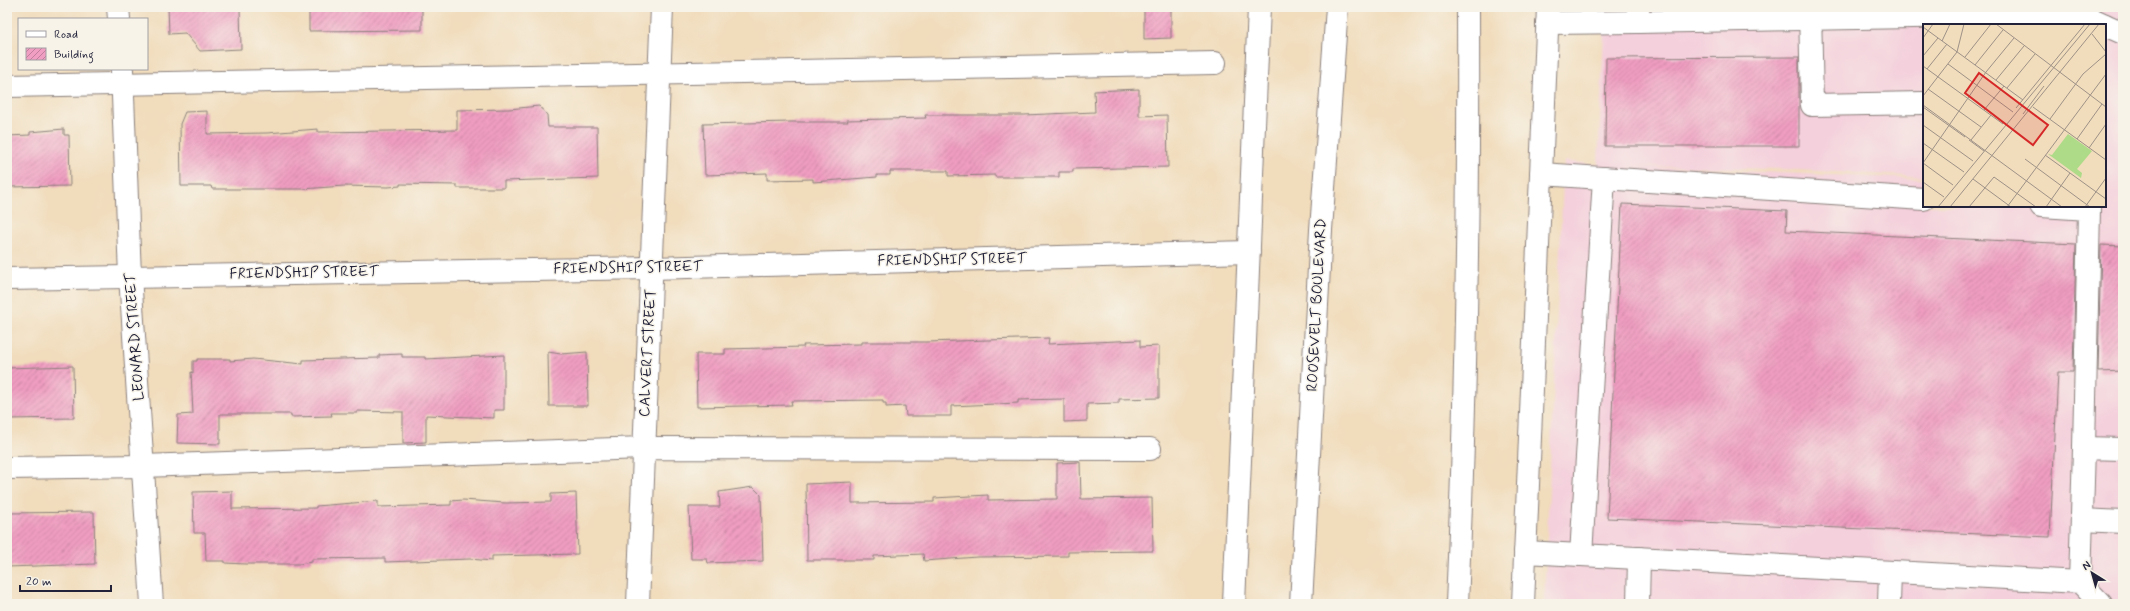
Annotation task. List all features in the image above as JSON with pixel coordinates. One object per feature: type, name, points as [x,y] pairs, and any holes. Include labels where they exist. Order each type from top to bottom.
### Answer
[{"type":"main road","points":[[118,7],[119,18]]},
{"type":"main road","name":"CALVERT STREET","points":[[638,604],[643,448],[652,268],[662,7]]},
{"type":"main road","points":[[1234,604],[1259,7]]},
{"type":"main road","name":"ROOSEVELT BOULEVARD","points":[[1301,604],[1321,230],[1337,7]]},
{"type":"main road","points":[[1458,604],[1462,498],[1470,12]]},
{"type":"main road","points":[[1810,13],[1812,105],[1923,103]]},
{"type":"main road","points":[[1523,604],[1547,15],[1810,13],[2081,15],[2103,24]]},
{"type":"main road","points":[[2106,25],[2123,33]]},
{"type":"main road","points":[[7,86],[123,77],[659,75],[1215,63]]},
{"type":"main road","name":"LEONARD STREET","points":[[123,77],[130,276],[152,604]]},
{"type":"main road","points":[[1541,174],[1923,199]]},
{"type":"main road","points":[[1581,555],[1604,178]]},
{"type":"main road","points":[[2056,207],[2088,209],[2080,582],[2100,604]]},
{"type":"main road","name":"FRIENDSHIP STREET","points":[[7,279],[652,268],[1249,252]]},
{"type":"main road","points":[[7,468],[143,466],[643,448],[1150,449]]},
{"type":"main road","points":[[2084,448],[2123,449]]},
{"type":"main road","points":[[2082,520],[2123,522]]},
{"type":"main road","points":[[1525,552],[2080,582]]},
{"type":"main road","points":[[1638,604],[1639,558]]},
{"type":"main road","points":[[1889,604],[1890,572]]},
{"type":"shaded area","points":[[1605,7],[2123,7],[2123,604],[1544,604],[1564,161],[1598,165]]},
{"type":"building","points":[[168,7],[240,7],[241,49],[200,51],[185,33],[169,34]]},
{"type":"building","points":[[309,7],[422,7],[422,30],[309,31]]},
{"type":"building","points":[[1144,7],[1171,7],[1171,38],[1144,39]]},
{"type":"building","points":[[1799,57],[1799,146],[1605,146],[1606,58]]},
{"type":"building","points":[[1139,89],[1139,116],[1167,115],[1168,167],[1073,169],[1073,172],[1059,172],[1059,177],[995,177],[995,175],[948,176],[948,171],[890,171],[890,175],[877,175],[877,177],[813,182],[813,179],[767,180],[767,173],[705,175],[703,124],[848,122],[847,120],[926,118],[925,115],[1024,115],[1095,112],[1094,91]]},
{"type":"building","points":[[539,106],[547,115],[548,127],[597,127],[598,178],[504,181],[504,188],[457,188],[457,185],[400,184],[400,186],[388,187],[344,186],[302,189],[212,189],[211,186],[181,186],[180,124],[185,112],[207,111],[207,134],[267,133],[318,129],[318,132],[457,130],[457,110],[509,109]]},
{"type":"building","points":[[64,129],[64,135],[69,135],[70,186],[7,187],[7,136],[30,135],[30,132]]},
{"type":"building","points":[[1622,204],[1787,211],[1786,231],[2076,244],[2073,372],[2058,372],[2050,537],[1607,518]]},
{"type":"building","points":[[2101,245],[2123,246],[2123,371],[2098,372]]},
{"type":"building","points":[[1049,338],[1048,344],[1140,340],[1140,347],[1159,346],[1159,398],[1119,399],[1119,403],[1087,404],[1087,421],[1064,422],[1064,399],[1018,400],[1018,403],[951,406],[951,416],[906,416],[905,406],[886,407],[886,403],[883,403],[883,400],[791,401],[792,405],[697,407],[696,354],[725,354],[725,349],[804,347],[803,345],[861,344],[861,342],[927,342]]},
{"type":"building","points":[[548,352],[561,354],[587,352],[588,406],[549,406]]},
{"type":"building","points":[[402,354],[402,357],[425,357],[425,359],[504,355],[504,410],[494,410],[494,418],[426,415],[426,442],[403,443],[403,412],[357,411],[357,413],[331,413],[332,416],[291,417],[291,414],[220,414],[220,444],[177,443],[178,415],[193,414],[191,372],[193,373],[193,361],[197,361],[197,359],[230,359],[230,361],[253,359],[303,364],[303,360],[379,358],[379,355]]},
{"type":"building","points":[[73,366],[74,418],[7,419],[7,368]]},
{"type":"building","points":[[1080,462],[1081,499],[1152,498],[1153,551],[1068,552],[1068,556],[977,557],[924,561],[923,554],[874,556],[874,560],[807,560],[806,484],[852,482],[852,503],[934,502],[934,498],[988,495],[988,500],[1057,499],[1057,463]]},
{"type":"building","points":[[753,487],[761,495],[763,561],[708,563],[707,559],[691,559],[689,507],[720,507],[719,492]]},
{"type":"building","points":[[232,491],[232,509],[316,508],[316,506],[378,501],[378,507],[451,505],[451,501],[463,500],[505,503],[551,502],[551,494],[576,493],[578,554],[492,556],[492,561],[470,559],[385,562],[385,558],[312,559],[312,562],[299,564],[246,564],[225,563],[225,561],[206,561],[205,533],[194,533],[193,492]]},
{"type":"building","points":[[94,512],[95,564],[7,567],[7,513]]}]
